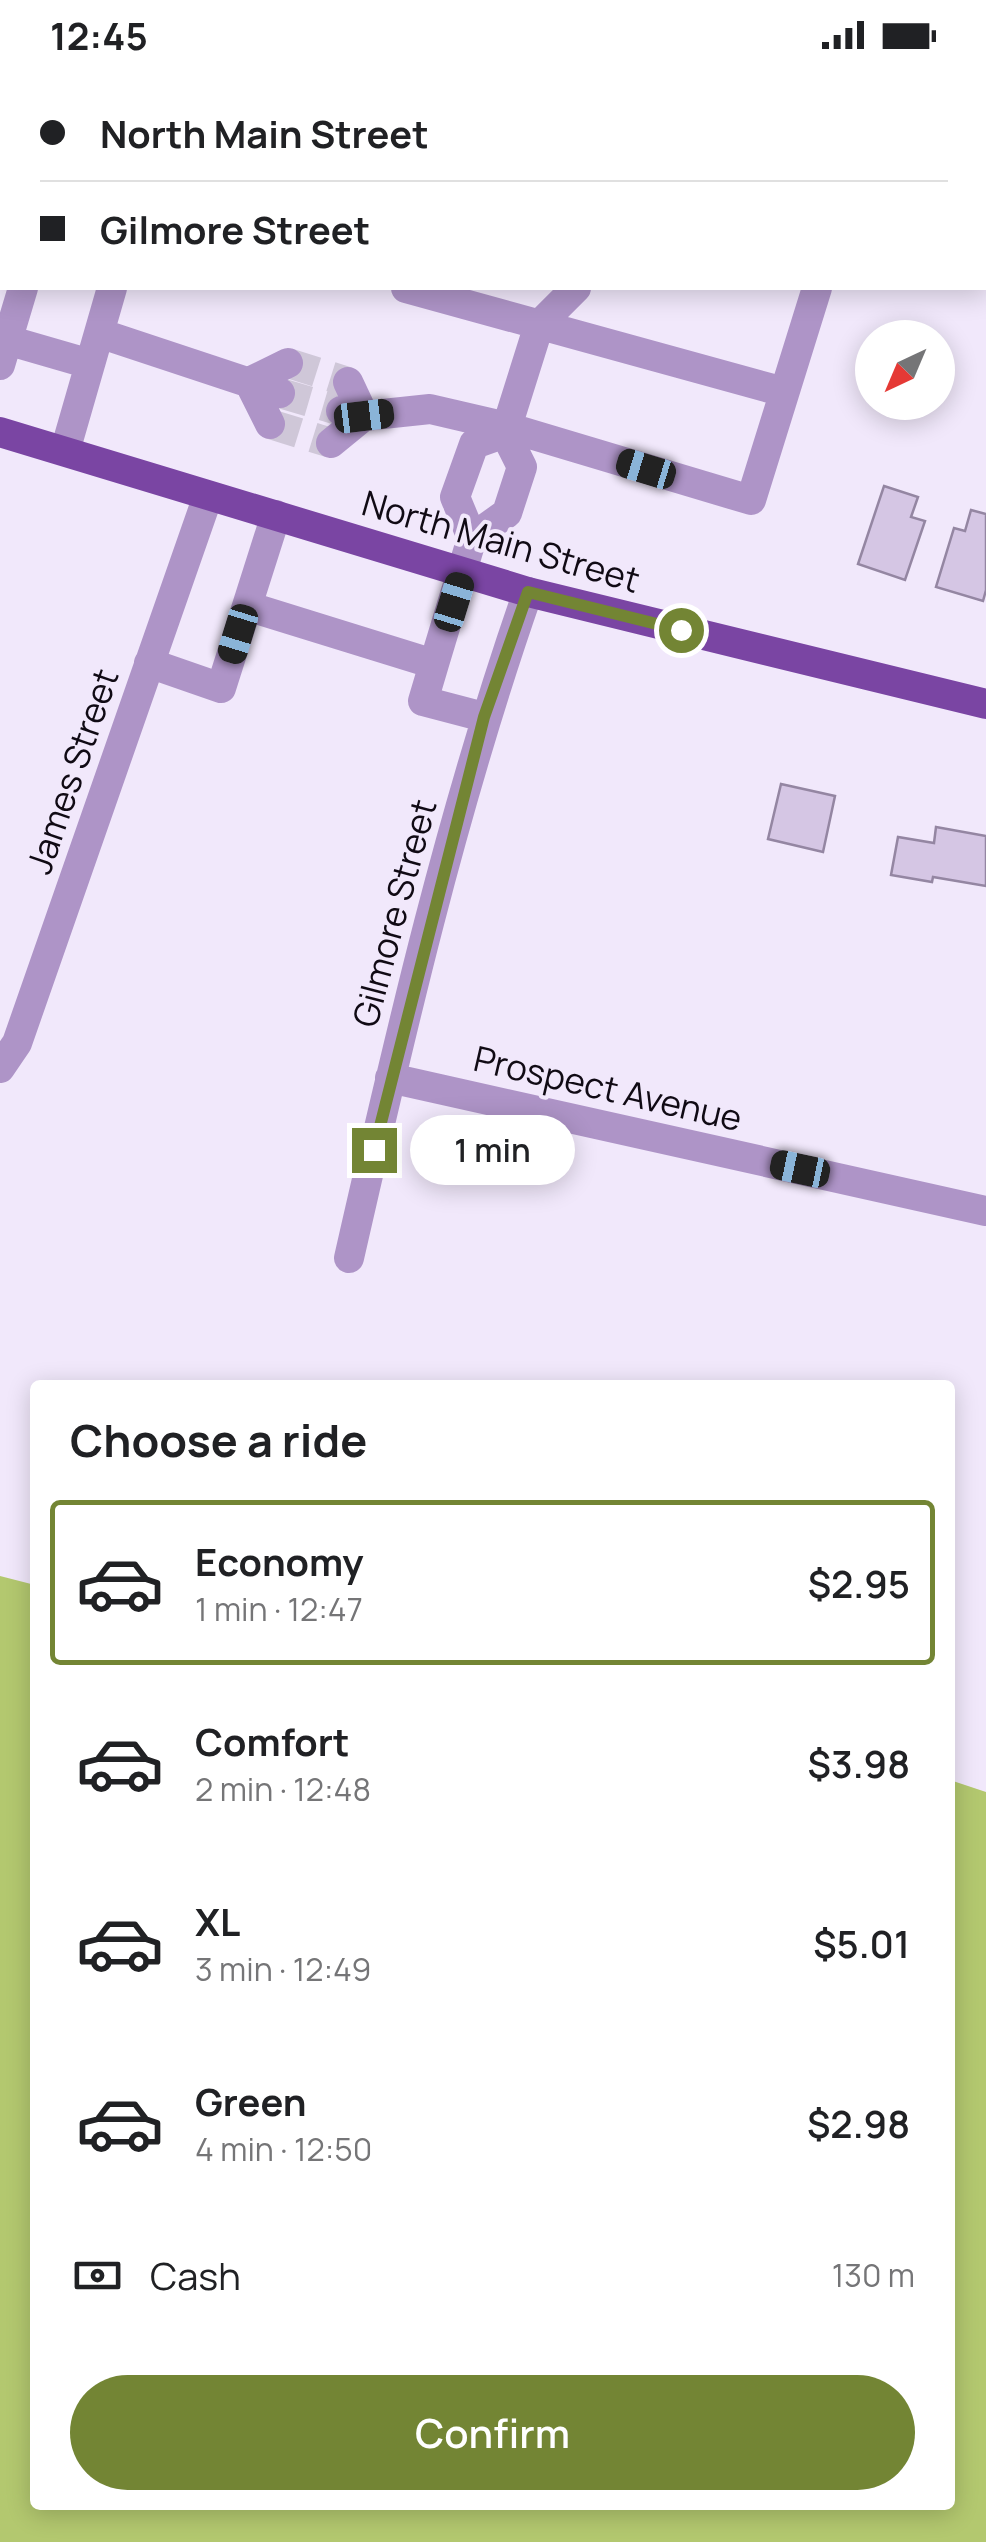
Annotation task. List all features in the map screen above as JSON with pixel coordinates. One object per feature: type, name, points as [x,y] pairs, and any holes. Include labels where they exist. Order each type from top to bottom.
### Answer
[{"type":"main road","name":"North Main Street","points":[[0,432],[528,592],[986,704]]},
{"type":"street","points":[[22,290],[2,349],[90,364]]},
{"type":"street","points":[[66,451],[111,290]]},
{"type":"street","points":[[413,290],[784,392]]},
{"type":"street","points":[[472,538],[507,513],[522,467],[506,430],[539,326],[574,290]]},
{"type":"street","points":[[331,442],[351,403],[430,408],[751,500],[815,290]]},
{"type":"street","points":[[99,333],[280,393]]},
{"type":"street","points":[[248,382],[288,362]]},
{"type":"street","points":[[248,382],[270,424]]},
{"type":"street","points":[[484,717],[423,700],[472,538],[455,496],[474,444],[506,430]]},
{"type":"street","name":"James Street","points":[[0,1068],[17,1043],[208,496]]},
{"type":"street","points":[[149,663],[221,688],[276,515]]},
{"type":"street","name":"Gilmore Street","points":[[349,1258],[390,1078],[484,717],[528,592]]},
{"type":"street","points":[[247,606],[434,664]]},
{"type":"street","name":"Prospect Avenue","points":[[390,1078],[986,1210]]},
{"type":"shaded area","points":[[0,1576],[30,1584],[30,2510],[955,2510],[955,1782],[986,1792],[986,2542],[0,2542]]},
{"type":"building","points":[[884,486],[918,497],[911,517],[925,521],[905,580],[858,564]]},
{"type":"building","points":[[971,510],[986,514],[983,601],[936,587],[954,528],[965,531]]},
{"type":"building","points":[[781,784],[835,796],[823,852],[768,839]]},
{"type":"building","points":[[936,827],[986,836],[986,886],[891,875],[898,837],[934,843]]},
{"type":"tunnel","points":[[288,363],[348,382]]},
{"type":"tunnel","points":[[280,393],[341,411]]},
{"type":"tunnel","points":[[270,424],[331,443]]},
{"type":"route","points":[[374,1150],[484,717],[528,592],[681,630]]}]
